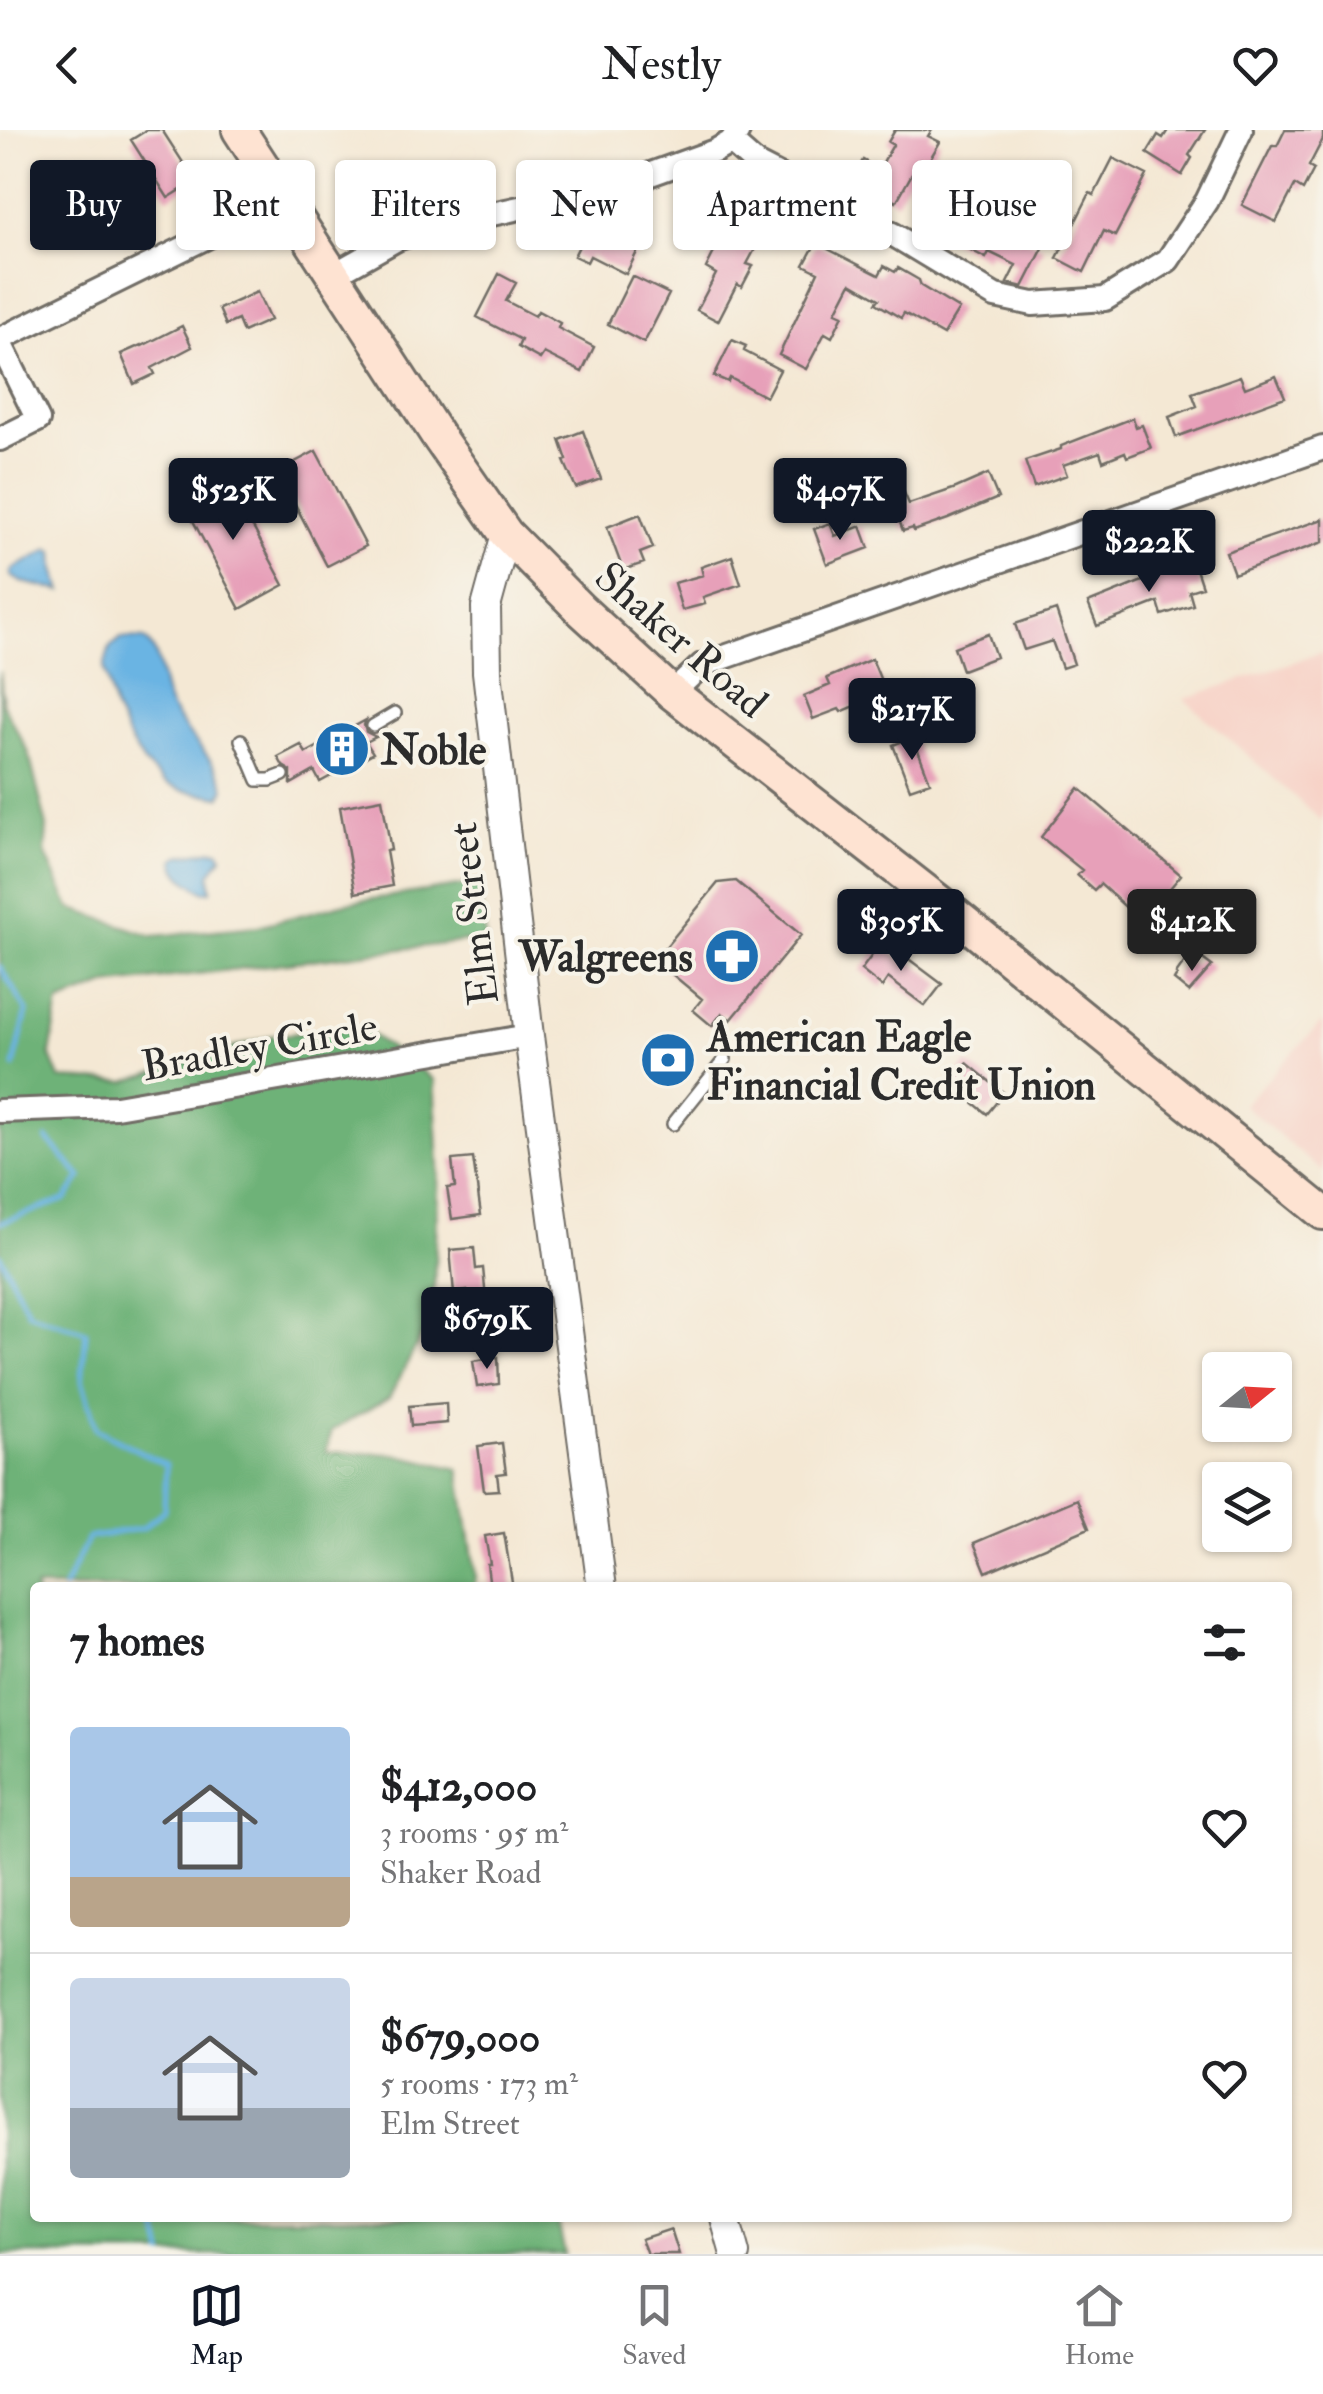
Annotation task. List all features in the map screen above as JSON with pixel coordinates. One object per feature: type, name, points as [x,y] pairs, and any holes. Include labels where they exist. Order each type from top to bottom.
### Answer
[{"type":"main road","points":[[239,130],[258,160]]},
{"type":"main road","points":[[315,247],[438,438],[506,534]]},
{"type":"main road","name":"Shaker Road","points":[[506,534],[672,694],[952,912],[1323,1213]]},
{"type":"street","points":[[333,275],[398,239],[426,229],[608,189],[715,151],[735,136],[756,164],[894,235],[995,296],[1034,304],[1105,299],[1168,260],[1206,201],[1241,130]]},
{"type":"street","points":[[0,439],[38,420],[0,341],[183,250]]},
{"type":"street","points":[[672,694],[702,665],[1323,448]]},
{"type":"street","name":"Elm Street","points":[[506,534],[486,608],[487,672],[529,1036],[601,1582]]},
{"type":"street","name":"Bradley Circle","points":[[0,1110],[116,1108],[529,1036]]},
{"type":"street","points":[[726,2222],[734,2254]]},
{"type":"lane","points":[[373,726],[395,713]]},
{"type":"lane","points":[[242,740],[258,780],[283,775]]},
{"type":"lane","points":[[674,1124],[726,1059]]},
{"type":"shaded area","points":[[1323,652],[1323,822],[1184,699]]},
{"type":"shaded area","points":[[1323,1021],[1323,1172],[1243,1105]]},
{"type":"green space","points":[[0,671],[3,705],[28,751],[47,827],[45,853],[70,908],[153,936],[258,926],[346,903],[478,883],[486,939],[106,985],[59,1003],[50,1054],[60,1079],[126,1082],[271,1036],[361,1027],[434,1080],[439,1165],[433,1314],[389,1398],[332,1430],[326,1452],[394,1454],[459,1469],[476,1577],[475,1582],[30,1582],[30,2222],[558,2222],[565,2254],[0,2254]]},
{"type":"water","points":[[50,549],[54,552],[62,591],[11,576],[15,568]]},
{"type":"water","points":[[121,638],[144,639],[155,653],[169,704],[221,778],[225,789],[220,797],[165,783],[144,763],[131,743],[115,710],[104,667],[110,647]]},
{"type":"water","points":[[220,851],[222,857],[210,874],[211,891],[205,892],[181,875],[174,860]]},
{"type":"building","points":[[147,130],[162,130],[181,160],[176,160],[176,193],[168,198],[156,179],[156,160],[144,160],[131,140]]},
{"type":"building","points":[[895,130],[932,130],[928,136],[940,142],[929,160],[912,160],[912,174],[896,202],[892,200],[892,160],[884,160],[893,145],[888,142]]},
{"type":"building","points":[[1168,130],[1205,130],[1182,175],[1147,153],[1158,135],[1163,138]]},
{"type":"building","points":[[1285,130],[1323,130],[1323,139],[1309,166],[1314,169],[1303,190],[1295,185],[1276,222],[1242,205],[1272,146],[1277,146]]},
{"type":"building","points":[[1113,158],[1147,175],[1115,236],[1104,231],[1084,272],[1057,258],[1061,250],[1072,250],[1072,228],[1090,193],[1094,195]]},
{"type":"building","points":[[577,250],[638,250],[626,274],[590,256],[587,262],[574,256]]},
{"type":"building","points":[[715,250],[755,250],[747,264],[753,266],[742,287],[737,284],[718,321],[697,310],[716,274],[706,268]]},
{"type":"building","points":[[812,250],[830,250],[879,275],[884,266],[895,272],[898,268],[959,309],[943,335],[904,313],[901,318],[851,283],[836,312],[843,315],[832,337],[825,333],[806,369],[779,355],[818,272],[804,265]]},
{"type":"building","points":[[971,250],[1042,250],[1023,287],[1007,283],[1016,265],[989,252],[986,258]]},
{"type":"building","points":[[499,274],[516,283],[506,301],[535,316],[538,311],[560,323],[558,328],[594,347],[582,372],[544,353],[540,359],[518,347],[521,340],[477,317]]},
{"type":"building","points":[[632,276],[669,294],[644,343],[608,324]]},
{"type":"building","points":[[257,292],[270,320],[243,332],[238,320],[226,325],[219,309]]},
{"type":"building","points":[[182,326],[192,347],[152,368],[155,374],[134,384],[121,354]]},
{"type":"building","points":[[732,340],[780,370],[766,397],[730,378],[728,382],[714,376]]},
{"type":"building","points":[[1240,376],[1245,388],[1276,376],[1285,397],[1176,437],[1169,417],[1197,406],[1192,393]]},
{"type":"building","points":[[1133,418],[1136,427],[1142,425],[1151,448],[1103,461],[1100,452],[1063,465],[1067,475],[1034,487],[1025,461]]},
{"type":"building","points":[[583,431],[601,479],[576,488],[560,440]]},
{"type":"building","points":[[316,451],[366,546],[327,566],[278,471]]},
{"type":"building","points":[[891,463],[909,504],[988,474],[998,498],[914,531],[903,531],[893,503],[886,506],[877,484],[885,481],[880,467]]},
{"type":"building","points":[[226,477],[284,585],[240,609],[182,500]]},
{"type":"building","points":[[640,514],[653,548],[640,553],[644,563],[623,570],[607,527]]},
{"type":"building","points":[[1323,519],[1323,542],[1234,574],[1226,552]]},
{"type":"building","points":[[830,523],[835,536],[861,526],[869,548],[827,564],[814,529]]},
{"type":"building","points":[[732,556],[741,584],[703,597],[705,604],[682,610],[674,583],[703,575],[701,567]]},
{"type":"building","points":[[1194,563],[1202,587],[1189,591],[1193,605],[1162,615],[1158,602],[1097,626],[1088,603]]},
{"type":"building","points":[[1056,610],[1074,664],[1062,668],[1052,641],[1024,650],[1015,624]]},
{"type":"building","points":[[988,634],[996,657],[962,670],[954,647]]},
{"type":"building","points":[[872,659],[886,693],[813,719],[804,696],[830,685],[827,678]]},
{"type":"building","name":"Noble","points":[[366,720],[366,732],[376,737],[366,742],[373,753],[320,782],[314,771],[291,784],[291,771],[278,757],[301,745],[306,753]]},
{"type":"building","points":[[913,737],[930,782],[910,789],[893,745]]},
{"type":"building","points":[[1079,788],[1181,875],[1142,922],[1100,884],[1094,890],[1077,875],[1082,870],[1041,837]]},
{"type":"building","points":[[382,799],[391,850],[386,851],[392,886],[355,893],[340,807]]},
{"type":"building","points":[[736,881],[801,935],[731,1020],[722,1013],[712,1026],[693,1010],[702,999],[655,960],[718,883]]},
{"type":"building","points":[[881,943],[942,984],[925,1006],[888,978],[882,987],[861,970]]},
{"type":"building","points":[[1200,957],[1212,966],[1189,992],[1174,980],[1186,960],[1193,965]]},
{"type":"building","points":[[967,1063],[1004,1093],[987,1114],[950,1084]]},
{"type":"building","points":[[473,1158],[481,1215],[452,1219],[447,1188],[455,1187],[452,1160]]},
{"type":"building","points":[[474,1248],[476,1269],[483,1268],[486,1299],[468,1301],[467,1291],[454,1293],[450,1250]]},
{"type":"building","points":[[498,1357],[499,1384],[477,1387],[473,1361]]},
{"type":"building","points":[[446,1403],[447,1423],[411,1426],[409,1406]]},
{"type":"building","points":[[502,1443],[506,1473],[497,1474],[499,1490],[484,1491],[478,1446]]},
{"type":"building","points":[[1077,1499],[1089,1528],[986,1572],[974,1543]]},
{"type":"building","points":[[504,1533],[512,1582],[489,1582],[485,1536]]},
{"type":"building","points":[[671,2229],[679,2254],[647,2254],[641,2239]]},
{"type":"waterway","points":[[0,967],[27,1011],[14,1066]]},
{"type":"waterway","points":[[0,1223],[66,1199],[81,1177],[47,1139]]},
{"type":"waterway","points":[[0,1255],[29,1313],[86,1332],[82,1380],[96,1429],[166,1465],[164,1510],[143,1528],[88,1538],[67,1582]]},
{"type":"waterway","points":[[156,2222],[163,2254]]},
{"type":"place","name":"Noble","points":[[342,749]]},
{"type":"place","name":"Walgreens","points":[[732,956]]},
{"type":"place","name":"American Eagle Financial Credit Union","points":[[668,1060]]}]
